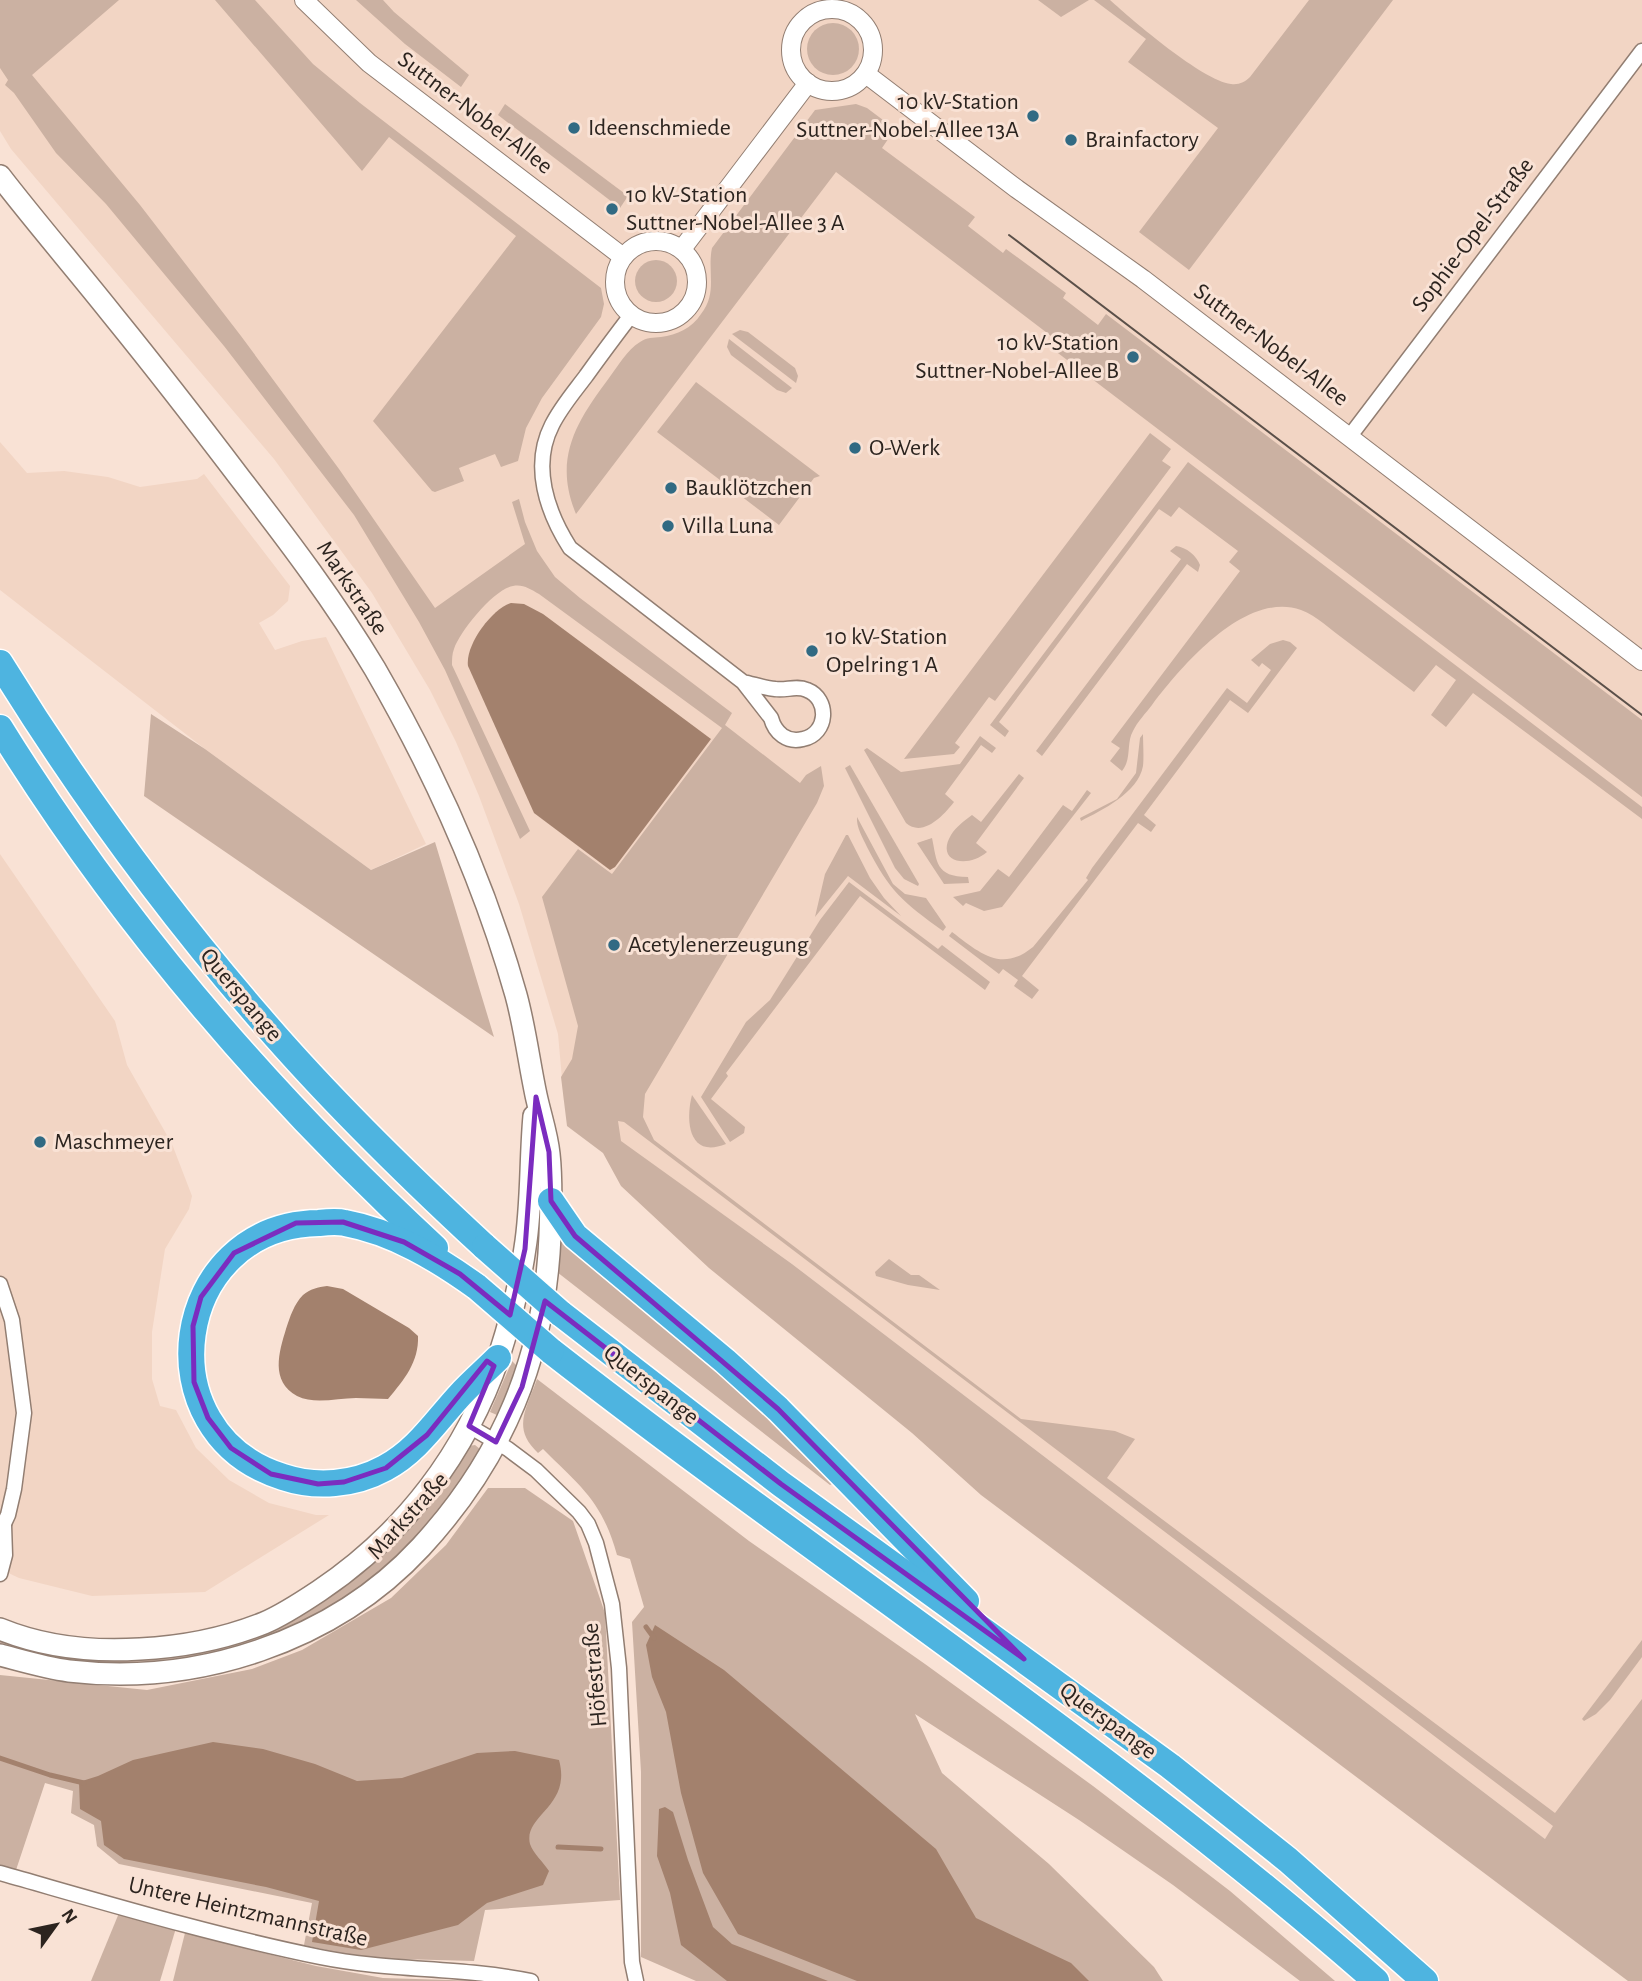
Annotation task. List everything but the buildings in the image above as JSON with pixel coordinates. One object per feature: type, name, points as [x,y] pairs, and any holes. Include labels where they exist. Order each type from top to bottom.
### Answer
[{"type":"highway","name":"Querspange","points":[[0,663],[95,807],[153,888],[225,977],[288,1051],[355,1122],[485,1247],[560,1314],[781,1484],[1170,1766],[1277,1851],[1425,1981]]},
{"type":"highway","name":"Querspange","points":[[0,727],[85,854],[208,1010],[327,1143],[477,1287],[551,1351],[659,1435],[1170,1809],[1277,1895],[1376,1981]]},
{"type":"highway","points":[[551,1201],[575,1236],[725,1361],[778,1409],[888,1524],[1024,1659]]},
{"type":"highway","points":[[477,1287],[434,1258],[404,1242],[343,1222],[296,1223],[267,1233],[234,1253],[201,1297],[193,1326],[191,1359],[199,1400],[218,1434],[231,1448],[271,1474],[318,1484],[345,1482],[369,1476],[401,1458],[427,1435],[460,1395],[498,1358]]},
{"type":"main road","name":"Markstraße","points":[[0,176],[121,324],[284,534],[375,670],[443,800],[494,925],[517,1001],[549,1152],[551,1201],[545,1301],[522,1387],[510,1418],[479,1473],[451,1514],[416,1553],[390,1576],[363,1598],[314,1628],[260,1652],[205,1665],[145,1673],[69,1671],[0,1655]]},
{"type":"main road","name":"Markstraße","points":[[0,1629],[56,1646],[112,1651],[207,1641],[265,1623],[298,1605],[348,1572],[394,1531],[445,1468],[469,1426],[498,1358],[525,1249],[536,1097]]},
{"type":"street","name":"Suttner-Nobel-Allee","points":[[304,0],[369,62],[624,257]]},
{"type":"street","points":[[827,9],[848,12],[865,25],[870,34],[873,55],[866,74],[857,83],[837,91],[808,83],[794,65],[792,44],[800,24],[817,12],[827,9]]},
{"type":"street","name":"Sophie-Opel-Straße","points":[[1350,436],[1639,61]]},
{"type":"street","name":"Suttner-Nobel-Allee","points":[[866,74],[1017,189],[1143,279],[1642,662]]},
{"type":"street","points":[[682,249],[808,83]]},
{"type":"street","points":[[657,240],[682,249],[691,260],[698,282],[690,306],[669,321],[656,323],[643,320],[624,307],[615,287],[618,266],[633,248],[657,240]]},
{"type":"street","points":[[632,314],[562,408],[551,428],[542,474],[547,504],[558,530],[570,548],[743,682],[771,718],[776,731],[794,740],[808,738],[821,725],[823,710],[815,694],[799,687],[785,690],[743,682]]},
{"type":"street","points":[[0,1284],[12,1320],[24,1413],[14,1489],[2,1528],[5,1555],[0,1574]]},
{"type":"street","name":"Höfestraße","points":[[469,1426],[536,1470],[579,1513],[588,1524],[601,1563],[612,1604],[619,1668],[632,1962],[636,1981]]},
{"type":"street","name":"Untere Heintzmannstraße","points":[[0,1873],[138,1912],[320,1957],[531,1981]]},
{"type":"highlighted area","points":[[536,1097],[549,1152],[551,1201],[575,1236],[778,1409],[1024,1659],[781,1484],[545,1301],[522,1387],[496,1442],[469,1426],[494,1366],[487,1361],[427,1435],[386,1468],[344,1482],[318,1484],[271,1474],[231,1448],[208,1418],[194,1382],[193,1326],[201,1297],[234,1253],[296,1223],[343,1222],[404,1242],[460,1274],[510,1315],[525,1249]]},
{"type":"shaded area","points":[[0,0],[1642,0],[1642,1913],[792,1264],[564,1101],[558,1034],[519,904],[479,796],[430,690],[372,593],[274,459],[11,149],[0,131]]},
{"type":"shaded area","points":[[0,0],[119,0],[32,75],[140,205],[241,336],[339,469],[435,608],[525,544],[512,502],[519,499],[537,551],[555,577],[732,713],[725,725],[800,783],[806,775],[821,766],[824,786],[817,803],[645,1094],[643,1117],[654,1140],[1021,1419],[1115,1431],[1135,1439],[1107,1478],[1555,1813],[1642,1699],[1642,1981],[1628,1981],[981,1495],[912,1433],[709,1268],[621,1186],[603,1153],[567,1126],[561,1077],[572,1059],[578,1026],[542,897],[578,849],[612,874],[722,728],[539,594],[520,586],[505,589],[479,612],[463,632],[453,651],[452,665],[530,831],[520,839],[445,670],[354,515],[224,346],[106,204],[56,153],[14,93],[5,85],[8,80],[0,68]],"holes":[[[618,1121],[624,1122],[1553,1826],[1545,1839],[792,1264],[621,1141]]]},
{"type":"shaded area","points":[[215,0],[255,0],[313,64],[601,288],[604,304],[601,317],[542,398],[526,428],[518,461],[501,467],[495,454],[459,468],[464,481],[435,492],[373,421],[516,236],[389,137],[362,171]]},
{"type":"shaded area","points":[[356,0],[383,0],[469,75],[461,87],[405,44]]},
{"type":"shaded area","points":[[1038,0],[1089,0],[1061,17]]},
{"type":"shaded area","points":[[1094,0],[1110,0],[1186,61],[1219,80],[1234,84],[1242,83],[1250,77],[1309,0],[1393,0],[1189,270],[1139,232],[1218,128],[1128,62],[1146,39]]},
{"type":"shaded area","points":[[833,23],[852,30],[859,49],[852,68],[833,75],[814,68],[807,49],[814,30]]},
{"type":"shaded area","points":[[505,104],[628,196],[620,208],[498,115]]},
{"type":"shaded area","points":[[856,104],[867,108],[895,129],[882,148],[975,217],[968,226],[1003,253],[1006,249],[1066,293],[1063,298],[1098,325],[1106,314],[1642,720],[1642,797],[1050,347],[1055,339],[836,172],[576,514],[569,494],[568,458],[578,426],[597,394],[635,345],[648,338],[678,333],[697,319],[706,306],[711,290],[712,248],[815,110]]},
{"type":"shaded area","points":[[656,260],[671,266],[677,281],[671,296],[656,302],[641,296],[635,281],[641,266]]},
{"type":"shaded area","points":[[740,330],[748,332],[795,368],[798,376],[796,383],[732,334]]},
{"type":"shaded area","points":[[729,339],[792,388],[786,393],[777,390],[731,355],[727,347]]},
{"type":"shaded area","points":[[696,382],[820,476],[814,478],[779,525],[657,432]]},
{"type":"shaded area","points":[[1150,433],[1171,449],[1162,461],[1171,467],[995,701],[989,697],[955,743],[960,747],[954,754],[904,759]]},
{"type":"shaded area","points":[[0,442],[27,473],[64,471],[108,477],[140,487],[197,479],[204,474],[290,586],[288,601],[259,623],[275,650],[326,637],[426,844],[371,870],[205,749],[0,590]]},
{"type":"shaded area","points":[[1188,462],[1642,807],[1642,819],[1473,693],[1446,727],[1431,715],[1456,680],[1436,665],[1414,692],[1313,616],[1301,610],[1280,607],[1258,611],[1237,622],[1197,653],[1137,724],[1122,771],[1110,761],[1120,748],[1111,742],[1240,571],[1229,562],[1238,551],[1179,507],[1171,517],[1159,509],[999,722],[1009,731],[1005,737],[990,725]]},
{"type":"shaded area","points":[[1176,546],[1187,550],[1196,558],[1200,565],[1198,572],[1187,564],[1042,756],[1036,751],[1181,559],[1170,551]]},
{"type":"shaded area","points":[[511,603],[524,604],[543,614],[711,739],[615,867],[610,870],[534,813],[468,666],[471,648],[481,629],[496,612]]},
{"type":"shaded area","points":[[1283,640],[1297,648],[1248,713],[1230,700],[1144,815],[1156,825],[1151,832],[1138,823],[1022,976],[1039,990],[1032,999],[1014,986],[1018,980],[1003,969],[999,974],[949,936],[952,932],[981,953],[1001,959],[1011,959],[1033,947],[1088,880],[1086,878],[1092,868],[1227,688],[1247,703],[1271,670],[1262,663],[1259,667],[1251,660],[1270,644]]},
{"type":"shaded area","points":[[151,714],[205,749],[371,870],[435,842],[494,1037],[144,796]]},
{"type":"shaded area","points":[[1143,734],[1143,766],[1140,776],[1118,800],[1081,821],[1080,818],[1117,799],[1136,773],[1140,738]]},
{"type":"shaded area","points":[[980,736],[996,748],[992,753],[981,745],[945,794],[954,802],[933,823],[919,828],[906,823],[864,750],[867,748],[901,772],[960,764]]},
{"type":"shaded area","points":[[850,765],[918,886],[904,879],[895,868],[845,768]]},
{"type":"shaded area","points":[[1019,774],[1024,778],[976,843],[987,852],[971,860],[956,860],[950,857],[947,844],[955,829],[972,815],[981,822]]},
{"type":"shaded area","points":[[1087,790],[1091,793],[1002,907],[984,911],[966,903],[963,906],[953,897],[980,891],[998,869],[1009,877],[1063,805],[1072,811]]},
{"type":"shaded area","points":[[857,817],[893,884],[905,894],[926,898],[946,927],[943,931],[907,904],[891,886],[867,847]]},
{"type":"shaded area","points":[[846,835],[870,878],[901,916],[848,876],[815,917],[825,874]]},
{"type":"shaded area","points":[[932,838],[937,860],[943,871],[968,877],[969,883],[944,884],[917,843]]},
{"type":"shaded area","points":[[0,854],[115,1021],[127,1065],[172,1144],[192,1196],[189,1209],[165,1249],[152,1332],[152,1379],[160,1406],[176,1410],[196,1448],[229,1480],[269,1503],[316,1515],[329,1515],[205,1592],[92,1596],[19,1578],[0,1569]]},
{"type":"shaded area","points":[[849,882],[938,949],[942,945],[990,982],[985,990],[860,896],[726,1073],[728,1076],[711,1099],[745,1127],[744,1133],[730,1142],[701,1097],[746,1022],[770,1000],[820,920]]},
{"type":"shaded area","points":[[692,1095],[726,1144],[704,1146],[692,1135],[689,1116]]},
{"type":"shaded area","points":[[561,1237],[579,1256],[737,1386],[834,1483],[830,1485],[557,1272]]},
{"type":"shaded area","points":[[889,1259],[911,1275],[919,1275],[940,1290],[876,1276],[875,1272]]},
{"type":"shaded area","points":[[327,1286],[343,1289],[418,1336],[413,1362],[405,1378],[388,1399],[304,1399],[288,1390],[283,1382],[279,1356],[293,1311],[306,1293]]},
{"type":"shaded area","points":[[512,1361],[522,1371],[504,1418],[490,1412]]},
{"type":"shaded area","points":[[537,1379],[749,1541],[1093,1786],[1230,1891],[1335,1981],[1300,1981],[1173,1885],[1079,1820],[915,1714],[942,1773],[1049,1864],[1154,1967],[1163,1981],[696,1981],[641,1957],[641,1772],[632,1622],[644,1607],[630,1559],[617,1555],[604,1521],[589,1496],[543,1449],[538,1453],[525,1435],[524,1418]]},
{"type":"shaded area","points":[[475,1445],[480,1449],[447,1508],[374,1579],[311,1622],[210,1657],[121,1666],[52,1659],[0,1647],[0,1640],[81,1657],[288,1618],[469,1446]]},
{"type":"shaded area","points":[[488,1488],[525,1488],[573,1521],[605,1613],[620,1900],[485,1910],[474,1961],[362,1958],[304,1945],[312,1903],[119,1864],[97,1846],[94,1825],[71,1813],[73,1791],[45,1783],[16,1870],[0,1866],[0,1675],[147,1690],[252,1669],[302,1650],[391,1598],[446,1545]]},
{"type":"shaded area","points":[[655,1625],[724,1670],[936,1849],[976,1918],[1071,1963],[1089,1981],[857,1981],[738,1934],[703,1873],[681,1793],[666,1712],[652,1677],[646,1645]]},
{"type":"shaded area","points":[[1642,1640],[1642,1657],[1610,1700],[1584,1721],[1582,1719]]},
{"type":"shaded area","points":[[213,1742],[263,1749],[315,1764],[357,1781],[402,1778],[477,1753],[515,1751],[559,1760],[559,1789],[554,1800],[533,1825],[530,1834],[531,1847],[549,1871],[543,1885],[487,1903],[458,1925],[361,1950],[312,1942],[319,1901],[266,1887],[124,1859],[104,1845],[101,1821],[80,1809],[79,1782],[133,1760]]},
{"type":"shaded area","points":[[665,1807],[673,1812],[713,1927],[732,1944],[828,1981],[727,1981],[681,1945],[670,1893],[657,1856],[659,1809]]},
{"type":"shaded area","points":[[119,1913],[176,1928],[160,1981],[91,1981]]},
{"type":"shaded area","points":[[185,1933],[316,1966],[383,1978],[481,1981],[173,1981]]},
{"type":"waterway","points":[[646,1627],[654,1638]]},
{"type":"waterway","points":[[0,1758],[84,1783]]},
{"type":"waterway","points":[[558,1847],[601,1849]]},
{"type":"tram line","points":[[1009,235],[1642,715]]},
{"type":"place","name":"10 kV-Station Suttner-Nobel-Allee 13A","points":[[1033,116]]},
{"type":"place","name":"Ideenschmiede","points":[[574,128]]},
{"type":"place","name":"Brainfactory","points":[[1071,140]]},
{"type":"place","name":"10 kV-Station Suttner-Nobel-Allee 3 A","points":[[612,209]]},
{"type":"place","name":"10 kV-Station Suttner-Nobel-Allee B","points":[[1133,357]]},
{"type":"place","name":"O-Werk","points":[[855,448]]},
{"type":"place","name":"Bauklötzchen","points":[[671,488]]},
{"type":"place","name":"Villa Luna","points":[[668,526]]},
{"type":"place","name":"10 kV-Station Opelring 1 A","points":[[812,651]]},
{"type":"place","name":"Acetylenerzeugung","points":[[614,945]]},
{"type":"place","name":"Maschmeyer","points":[[40,1142]]}]
